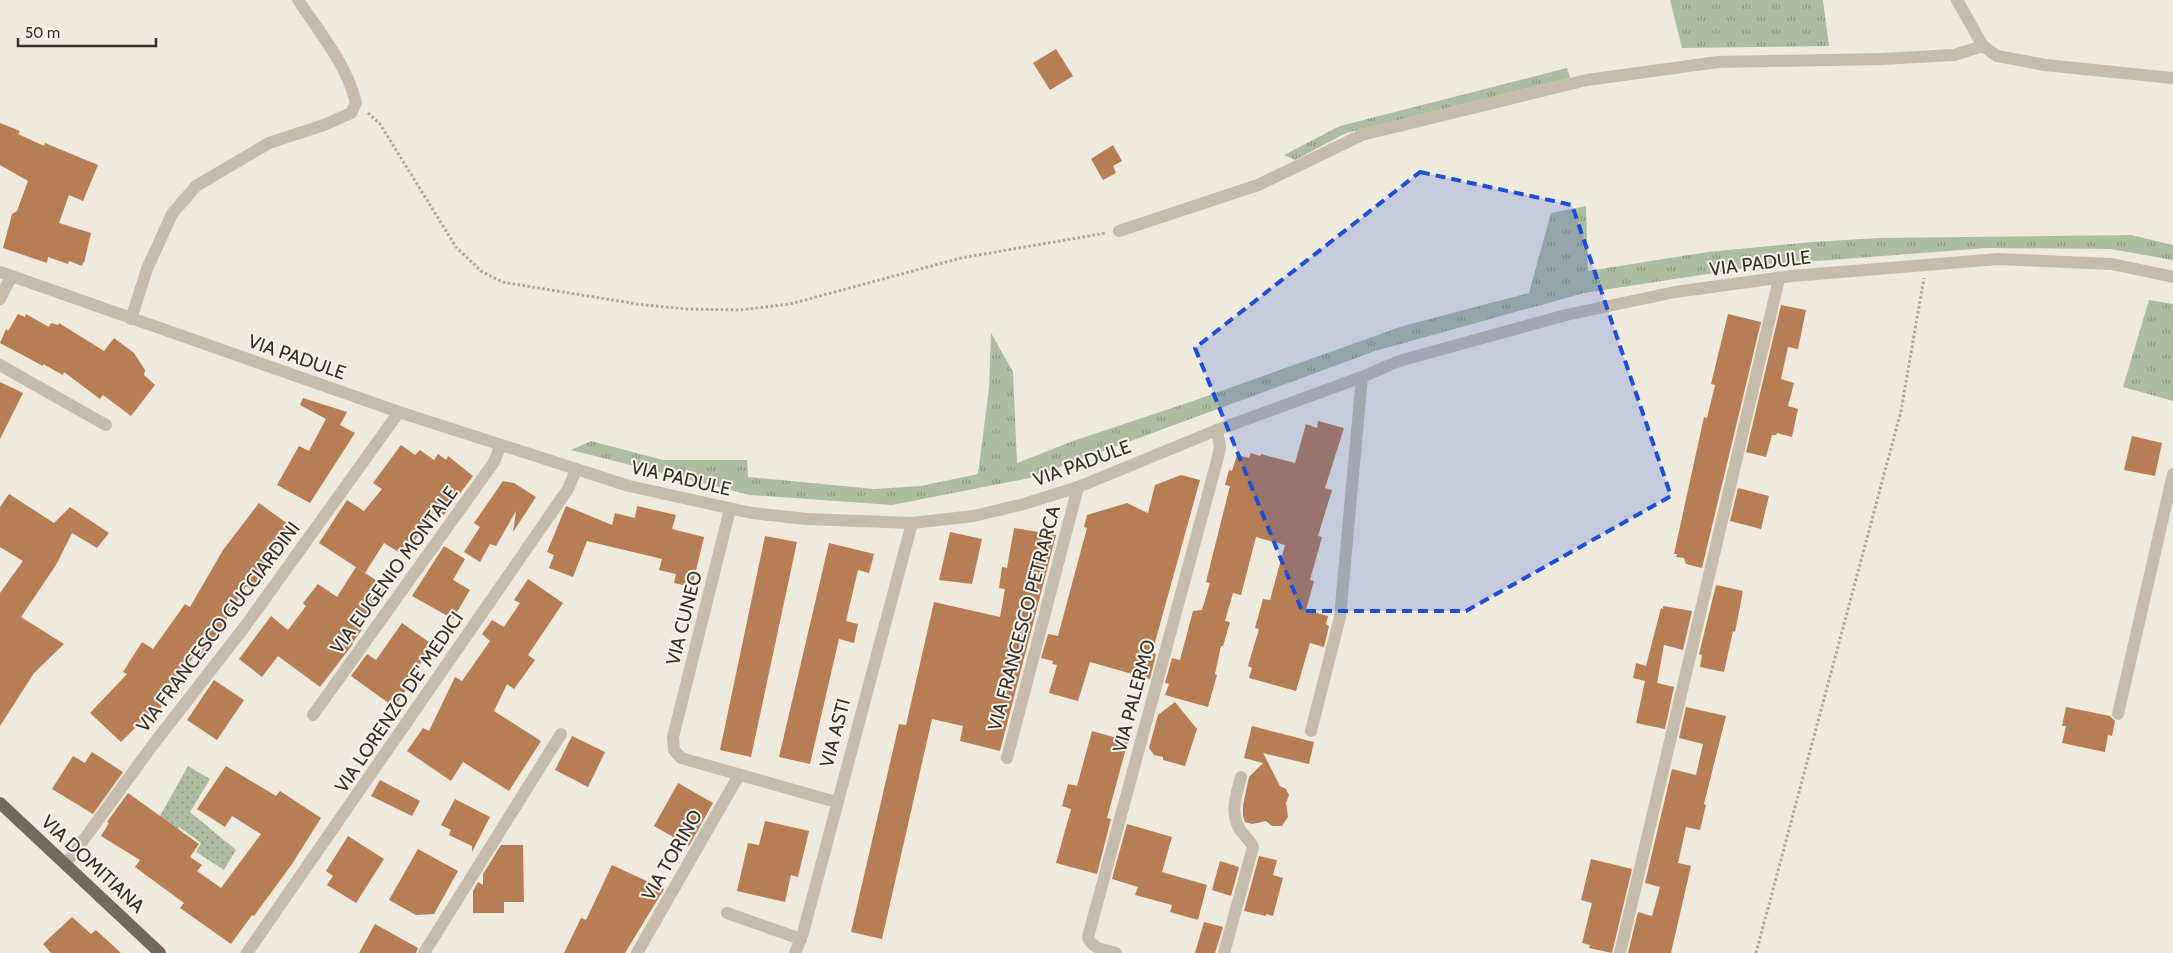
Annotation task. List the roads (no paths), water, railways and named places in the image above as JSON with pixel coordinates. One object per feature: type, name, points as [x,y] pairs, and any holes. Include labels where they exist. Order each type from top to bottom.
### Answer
[{"type":"main road","name":"VIA DOMITIANA","points":[[0,803],[160,953]]},
{"type":"street","points":[[131,319],[148,269],[172,214],[196,186],[269,143],[324,125],[351,113],[356,103],[352,86],[340,63],[298,0]]},
{"type":"street","points":[[1957,0],[1983,46],[1997,56],[2045,65],[2173,78]]},
{"type":"street","points":[[1119,231],[1258,185],[1362,135],[1587,80],[1718,62],[1881,59],[1954,55],[1983,46]]},
{"type":"street","name":"VIA PADULE","points":[[6,274],[399,412],[629,486],[730,509],[807,520],[912,524],[974,516],[1024,504],[1078,487],[1217,430],[1362,377],[1399,361],[1566,315],[1675,292],[1779,278],[1998,259],[2112,264],[2173,277]]},
{"type":"street","points":[[0,299],[6,274]]},
{"type":"street","points":[[1620,953],[1779,278]]},
{"type":"street","points":[[0,365],[106,425]]},
{"type":"street","points":[[1311,731],[1340,617],[1362,377]]},
{"type":"street","name":"VIA FRANCESCO GUCCIARDINI","points":[[66,864],[152,746],[246,625],[399,412]]},
{"type":"street","name":"VIA PALERMO","points":[[1116,953],[1095,947],[1088,937],[1218,457],[1220,446],[1217,430]]},
{"type":"street","name":"VIA EUGENIO MONTALE","points":[[313,715],[494,462],[501,445]]},
{"type":"street","name":"VIA LORENZO DE' MEDICI","points":[[247,953],[568,490],[576,470]]},
{"type":"street","points":[[2118,714],[2173,474]]},
{"type":"street","name":"VIA FRANCESCO PETRARCA","points":[[1007,758],[1078,487]]},
{"type":"street","name":"VIA CUNEO","points":[[730,509],[674,737],[674,750],[681,758],[739,775]]},
{"type":"street","name":"VIA ASTI","points":[[795,953],[801,940],[836,802],[912,524]]},
{"type":"street","points":[[424,953],[561,734]]},
{"type":"street","points":[[739,775],[836,802]]},
{"type":"street","name":"VIA TORINO","points":[[636,953],[739,775]]},
{"type":"street","points":[[1224,953],[1253,847],[1249,838],[1241,830],[1234,810],[1234,800],[1241,777]]},
{"type":"street","points":[[728,913],[801,940]]}]
